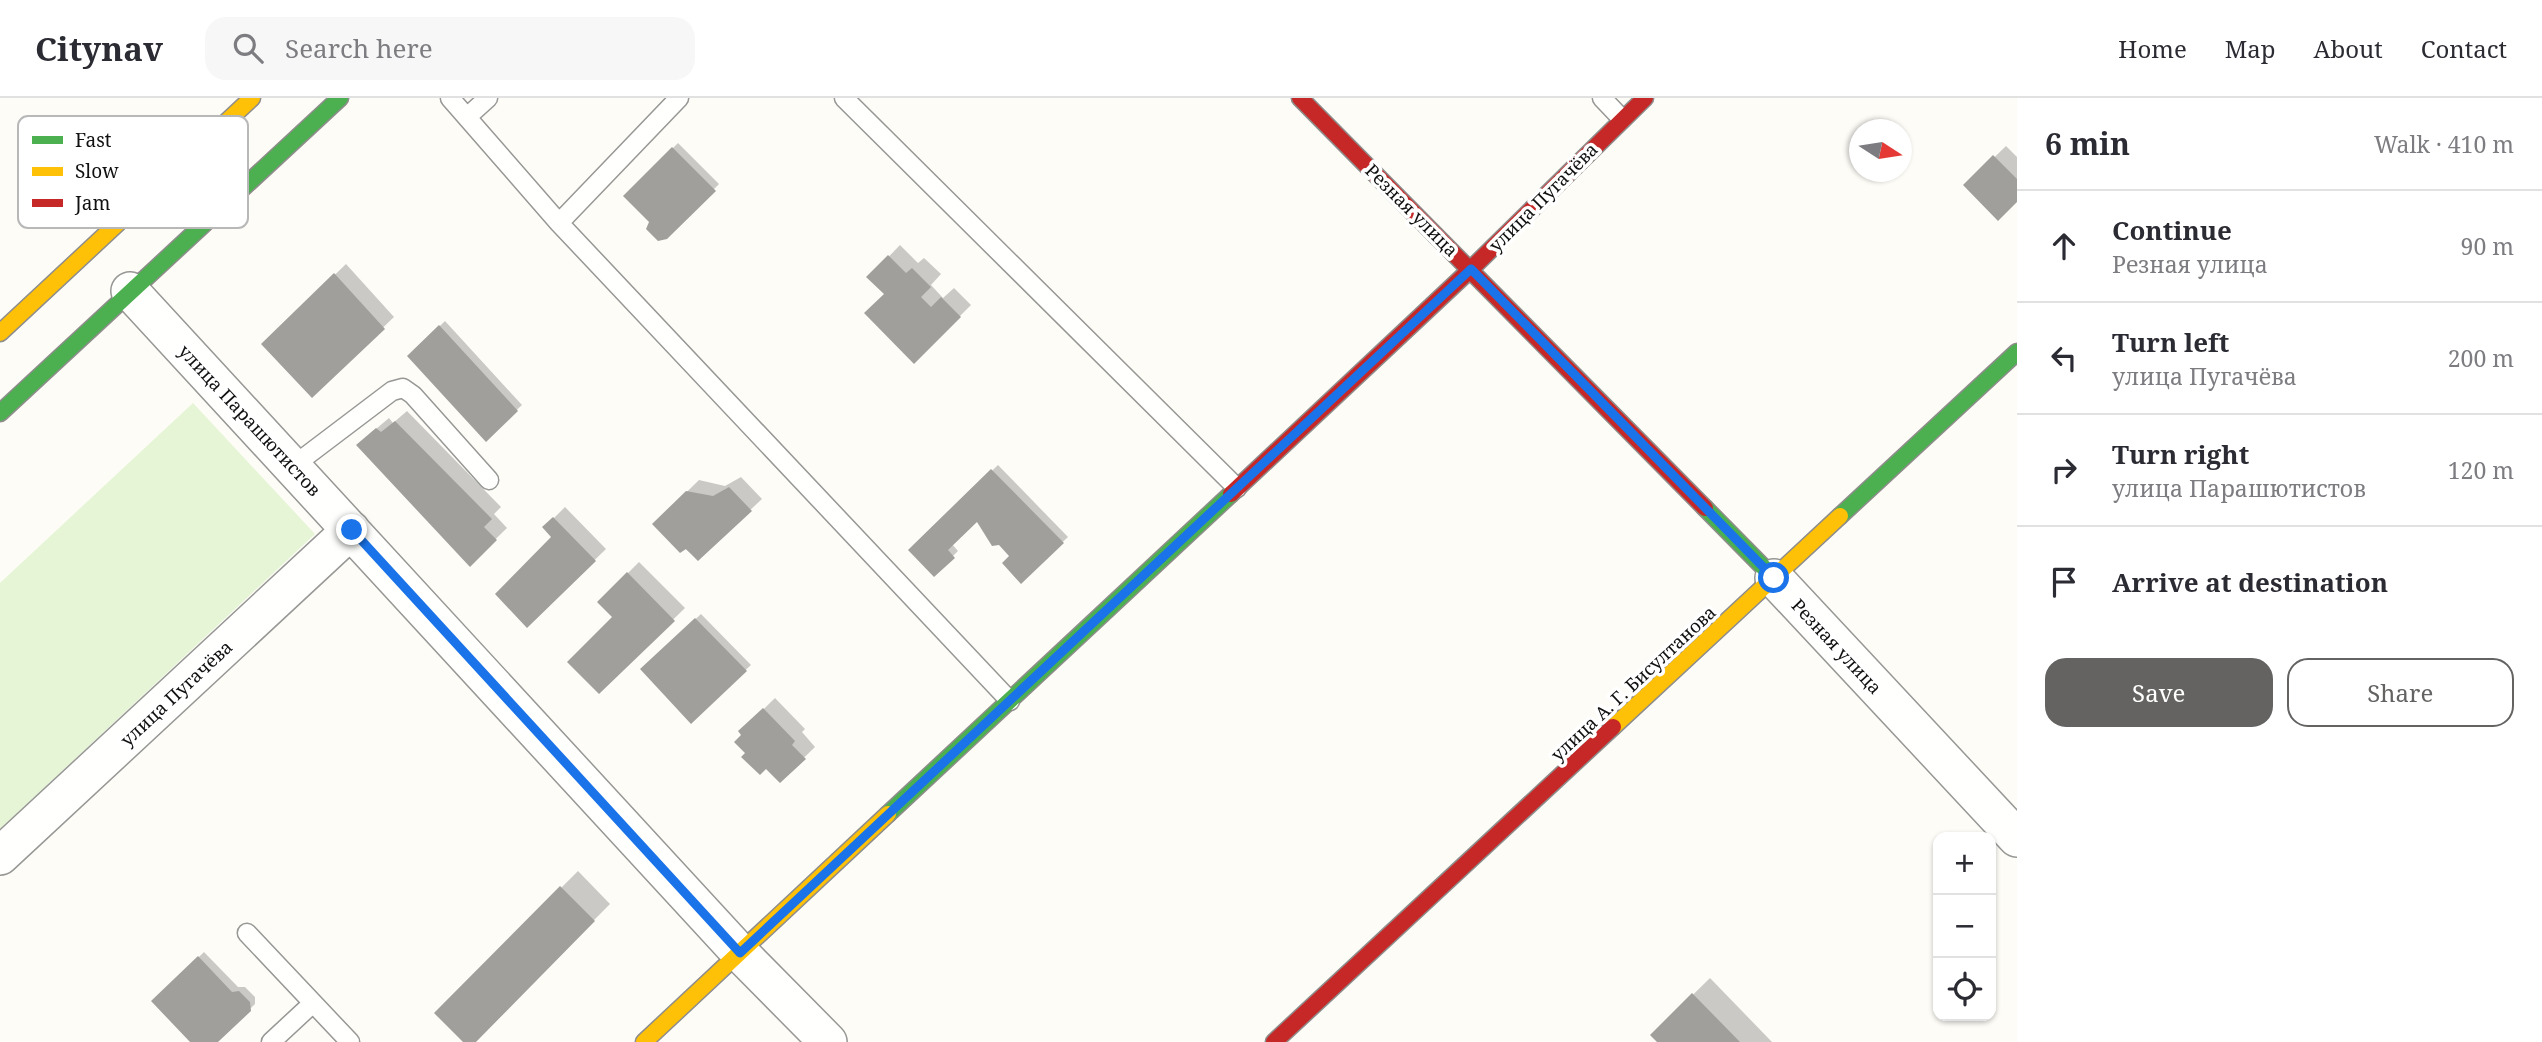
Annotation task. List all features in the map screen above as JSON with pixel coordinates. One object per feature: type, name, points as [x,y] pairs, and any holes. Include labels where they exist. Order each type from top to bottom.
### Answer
[{"type":"street","points":[[233,116],[252,98]]},
{"type":"street","points":[[248,183],[340,98]]},
{"type":"street","name":"Резная улица","points":[[1300,98],[1774,578],[2017,838]]},
{"type":"street","name":"улица Пугачёва","points":[[644,1042],[1471,269],[1645,98]]},
{"type":"street","points":[[0,333],[113,228]]},
{"type":"street","points":[[0,413],[199,228]]},
{"type":"street","name":"улица Парашютистов","points":[[130,291],[740,953],[828,1042]]},
{"type":"street","name":"улица А. Г. Бисултанова","points":[[1274,1042],[2017,352]]},
{"type":"street","name":"улица Пугачёва","points":[[0,856],[352,530]]},
{"type":"lane","points":[[450,98],[559,223],[1010,701]]},
{"type":"lane","points":[[467,117],[488,98]]},
{"type":"lane","points":[[559,223],[679,98]]},
{"type":"lane","points":[[844,98],[1237,488]]},
{"type":"lane","points":[[1602,98],[1622,119]]},
{"type":"lane","points":[[293,466],[392,391],[403,388],[413,394],[489,480]]},
{"type":"lane","points":[[247,933],[350,1042]]},
{"type":"lane","points":[[271,1042],[313,1003]]},
{"type":"green space","points":[[193,403],[315,534],[0,829],[0,583]]},
{"type":"building","points":[[672,147],[716,191],[667,239],[658,241],[646,229],[649,222],[623,196]]},
{"type":"building","points":[[1993,155],[2017,179],[2017,202],[1998,221],[1963,185]]},
{"type":"building","points":[[888,255],[906,273],[912,268],[931,287],[921,297],[931,307],[941,297],[961,317],[914,364],[864,313],[884,294],[866,277]]},
{"type":"building","points":[[334,273],[385,329],[312,398],[261,344]]},
{"type":"building","points":[[439,325],[518,411],[486,442],[407,356]]},
{"type":"building","points":[[395,421],[492,519],[484,527],[497,540],[470,567],[356,445],[376,428],[381,432]]},
{"type":"building","points":[[991,469],[1064,543],[1021,584],[1002,563],[1009,556],[999,545],[992,546],[977,522],[948,550],[955,558],[934,577],[908,550]]},
{"type":"building","points":[[729,487],[752,511],[698,561],[686,549],[680,553],[652,524],[686,491],[713,496]]},
{"type":"building","points":[[553,517],[596,561],[527,628],[495,594],[551,537],[542,527]]},
{"type":"building","points":[[627,572],[675,621],[599,694],[567,662],[612,617],[597,602]]},
{"type":"building","points":[[695,618],[747,671],[691,724],[640,669]]},
{"type":"building","points":[[763,708],[795,741],[792,745],[806,759],[780,783],[766,769],[760,775],[741,757],[745,753],[734,742],[741,735],[738,731]]},
{"type":"building","points":[[560,886],[595,921],[476,1042],[463,1042],[434,1013]]},
{"type":"building","points":[[198,956],[232,992],[239,991],[250,1002],[251,1011],[218,1042],[190,1042],[151,1001]]},
{"type":"building","points":[[1692,993],[1740,1042],[1657,1042],[1650,1035]]},
{"type":"traffic: fast","points":[[248,183],[340,98]]},
{"type":"traffic: fast","points":[[0,413],[200,228]]},
{"type":"traffic: fast","points":[[1840,516],[2017,352]]},
{"type":"traffic: fast","points":[[888,814],[1231,494]]},
{"type":"traffic: fast","points":[[1705,508],[1774,578]]},
{"type":"traffic: slow","points":[[233,116],[252,98]]},
{"type":"traffic: slow","points":[[0,333],[113,228]]},
{"type":"traffic: slow","points":[[1613,727],[1840,516]]},
{"type":"traffic: slow","points":[[644,1042],[888,814]]},
{"type":"traffic: jam","points":[[1300,98],[1705,508]]},
{"type":"traffic: jam","points":[[1231,494],[1471,269],[1645,98]]},
{"type":"traffic: jam","points":[[1274,1042],[1613,727]]},
{"type":"route","points":[[352,530],[740,953],[1471,269],[1774,578]]}]
